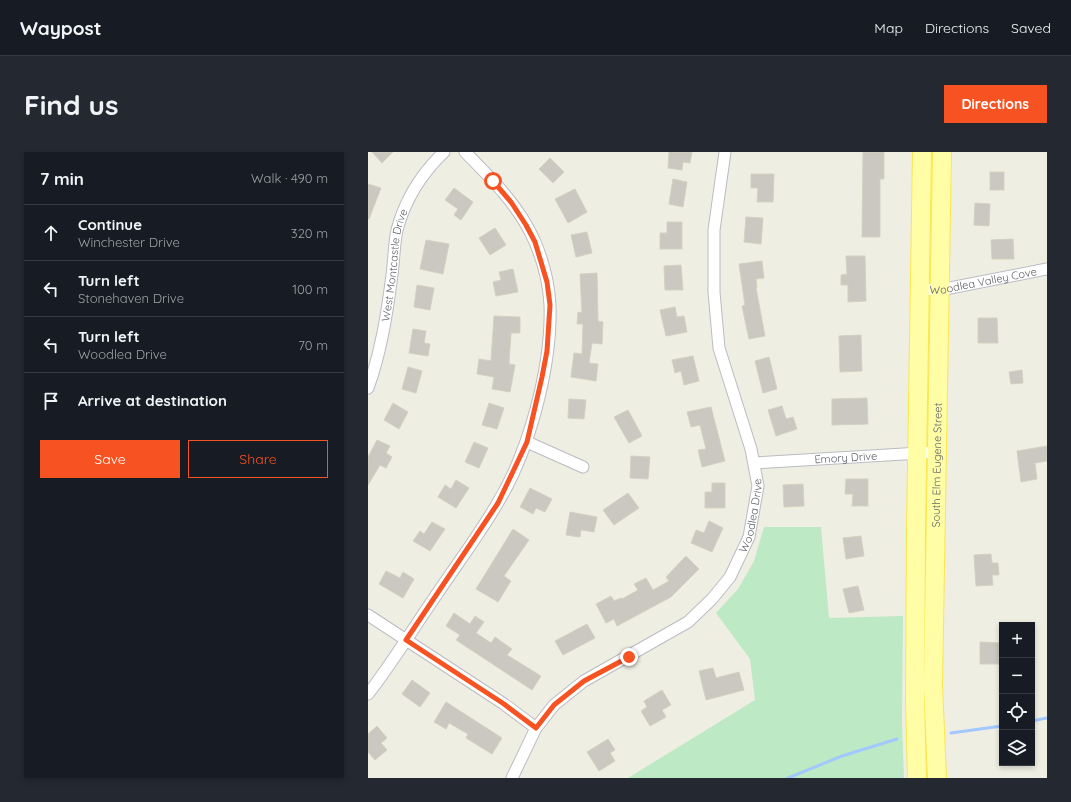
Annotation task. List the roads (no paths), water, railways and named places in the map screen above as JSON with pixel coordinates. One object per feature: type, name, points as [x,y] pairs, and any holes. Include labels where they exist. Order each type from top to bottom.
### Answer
[{"type":"main road","name":"South Elm Eugene Street","points":[[917,778],[915,702],[922,152]]},
{"type":"main road","name":"South Elm Eugene Street","points":[[937,778],[934,685],[942,152]]},
{"type":"street","name":"West Montcastle Drive","points":[[368,388],[376,365],[383,334],[397,230],[405,207],[418,182],[444,152]]},
{"type":"street","points":[[368,694],[498,503],[527,442],[547,351],[550,305],[547,282],[535,242],[511,202],[465,152]]},
{"type":"street","name":"Woodlea Drive","points":[[512,778],[536,728],[554,705],[584,681],[688,622],[712,599],[730,576],[749,537],[758,486],[754,463],[719,348],[715,306],[714,230],[725,152]]},
{"type":"street","name":"Woodlea Valley Cove","points":[[920,289],[940,290],[1047,270]]},
{"type":"street","points":[[527,442],[583,467]]},
{"type":"street","name":"Emory Drive","points":[[754,463],[937,452]]},
{"type":"street","points":[[368,615],[504,704],[536,728]]},
{"type":"waterway","points":[[1035,720],[1047,718]]},
{"type":"waterway","points":[[951,733],[999,726]]},
{"type":"waterway","points":[[788,778],[842,756],[897,739]]}]
